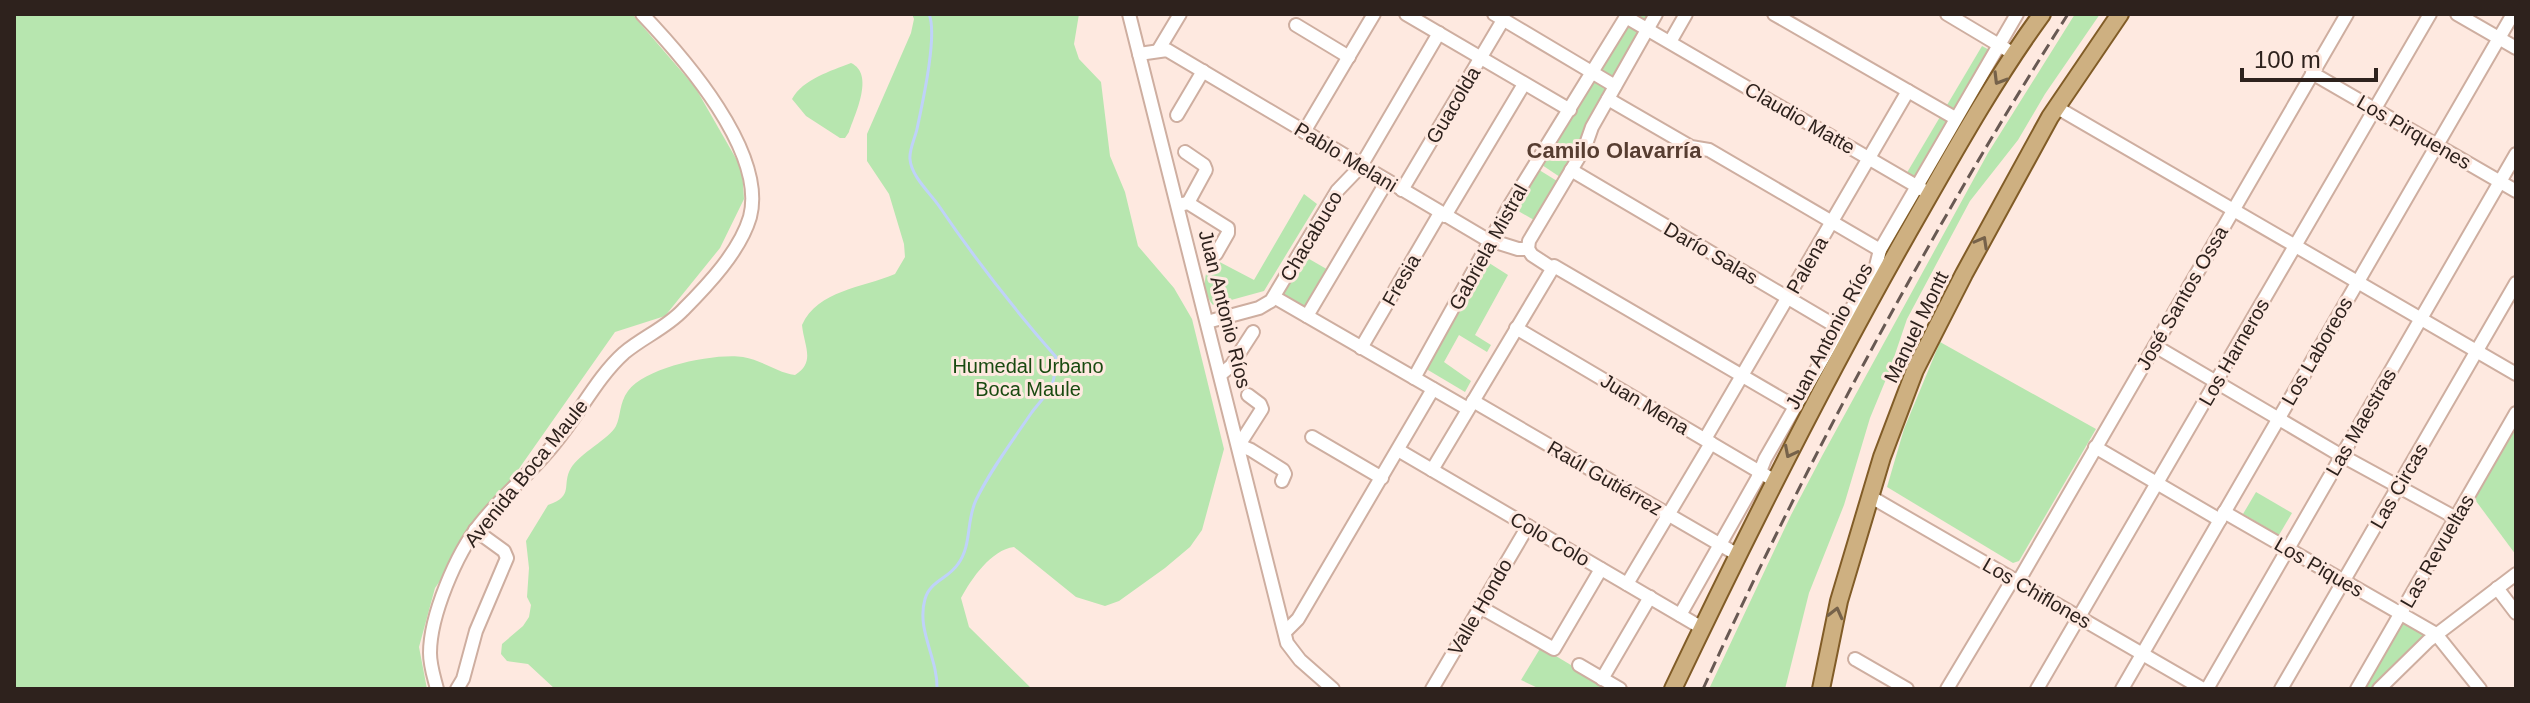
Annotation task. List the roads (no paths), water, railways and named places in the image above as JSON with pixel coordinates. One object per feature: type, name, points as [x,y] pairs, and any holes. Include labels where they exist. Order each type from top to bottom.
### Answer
[{"type":"main road","name":"Juan Antonio Ríos","points":[[1673,689],[1845,332],[1923,190],[2042,14]]},
{"type":"main road","name":"Manuel Montt","points":[[1821,689],[1839,601],[1888,438],[1923,354],[2056,107],[2120,14]]},
{"type":"street","name":"Avenida Boca Maule","points":[[437,689],[431,668],[432,633],[461,553],[475,530],[553,446],[614,363],[683,311],[720,267],[747,226],[752,195],[749,174],[741,153],[699,79],[642,14]]},
{"type":"street","name":"Juan Antonio Ríos","points":[[1129,14],[1183,204],[1207,322],[1287,643],[1295,655],[1333,689]]},
{"type":"street","points":[[1139,54],[1159,49],[1180,14]]},
{"type":"street","points":[[1304,132],[1374,14]]},
{"type":"street","points":[[1406,14],[1570,110]]},
{"type":"street","name":"Gabriela Mistral","points":[[1528,249],[1529,241],[1656,14]]},
{"type":"street","points":[[1670,42],[1686,14]]},
{"type":"street","points":[[1774,14],[1955,118]]},
{"type":"street","points":[[1947,14],[2014,54]]},
{"type":"street","points":[[1680,615],[1794,406],[1845,332],[1876,266],[1880,250],[1923,190],[1955,118],[2017,14]]},
{"type":"street","name":"José Santos Ossa","points":[[1947,689],[2155,346],[2347,14]]},
{"type":"street","name":"Los Harneros","points":[[2037,689],[2430,14]]},
{"type":"street","points":[[2457,14],[2516,48]]},
{"type":"street","name":"Los Laboreos","points":[[2122,689],[2513,14]]},
{"type":"street","points":[[1498,17],[1615,86]]},
{"type":"street","name":"Guacolda","points":[[1402,190],[1481,58],[1498,17]]},
{"type":"street","name":"Gabriela Mistral","points":[[1414,378],[1534,165],[1625,18],[1629,17],[1648,28]]},
{"type":"street","points":[[1296,25],[1349,57]]},
{"type":"street","name":"Claudio Matte","points":[[1648,28],[1923,190]]},
{"type":"street","name":"Chacabuco","points":[[1207,322],[1264,306],[1274,297],[1337,191],[1361,166],[1439,33]]},
{"type":"street","name":"Pablo Melani","points":[[1159,49],[1167,50],[1491,242],[1528,249],[1532,255],[1794,406]]},
{"type":"street","points":[[1177,115],[1203,71]]},
{"type":"street","name":"Los Pirquenes","points":[[2312,73],[2516,191]]},
{"type":"street","name":"Fresia","points":[[1361,348],[1524,84]]},
{"type":"street","name":"Palena","points":[[1627,584],[1908,91]]},
{"type":"street","points":[[1608,99],[1688,146],[1709,150],[1880,250]]},
{"type":"street","points":[[2056,107],[2516,374]]},
{"type":"street","points":[[1185,152],[1206,168],[1183,204],[1229,230],[1216,254]]},
{"type":"street","name":"Las Maestras","points":[[2205,689],[2516,154]]},
{"type":"street","name":"Darío Salas","points":[[1571,170],[1845,332]]},
{"type":"street","points":[[1307,316],[1387,181]]},
{"type":"street","points":[[1432,470],[1553,267]]},
{"type":"street","name":"Las Circas","points":[[2281,689],[2516,283]]},
{"type":"street","name":"Raúl Gutiérrez","points":[[1274,297],[1433,389],[1470,405],[1738,555]]},
{"type":"street","name":"Juan Mena","points":[[1516,328],[1775,481]]},
{"type":"street","points":[[1221,374],[1231,366],[1253,332]]},
{"type":"street","points":[[2155,346],[2456,518]]},
{"type":"street","points":[[1285,632],[1298,619],[1433,389]]},
{"type":"street","points":[[1248,395],[1262,409],[1239,445],[1283,470],[1282,481]]},
{"type":"street","name":"Las Revueltas","points":[[2357,689],[2516,413]]},
{"type":"street","points":[[1312,437],[1382,478]]},
{"type":"street","name":"Los Piques","points":[[2095,447],[2157,484],[2288,549],[2436,634],[2480,689]]},
{"type":"street","name":"Colo Colo","points":[[1398,450],[1702,628]]},
{"type":"street","name":"Los Chiflones","points":[[1871,497],[2205,689]]},
{"type":"street","name":"Valle Hondo","points":[[1432,689],[1528,526]]},
{"type":"street","points":[[457,689],[463,679],[476,631],[507,558],[504,551],[475,530]]},
{"type":"street","points":[[1480,607],[1554,649],[1601,569]]},
{"type":"street","points":[[2380,689],[2436,634],[2516,574]]},
{"type":"street","points":[[2497,588],[2516,613]]},
{"type":"street","points":[[1602,679],[1650,597]]},
{"type":"street","points":[[1855,659],[1907,689]]},
{"type":"street","points":[[1579,665],[1620,689]]},
{"type":"waterway","points":[[929,14],[932,37],[922,104],[910,152],[911,165],[981,264],[1056,357],[1051,387],[1002,455],[976,500],[962,557],[954,569],[927,593],[923,622],[937,689]]},
{"type":"railway","points":[[1703,689],[1785,516],[1874,345],[1968,178],[2068,14]]},
{"type":"district","name":"Camilo Olavarría","points":[[1614,150]]},
{"type":"park label","name":"Humedal Urbano Boca Maule","points":[[1028,378]]}]
